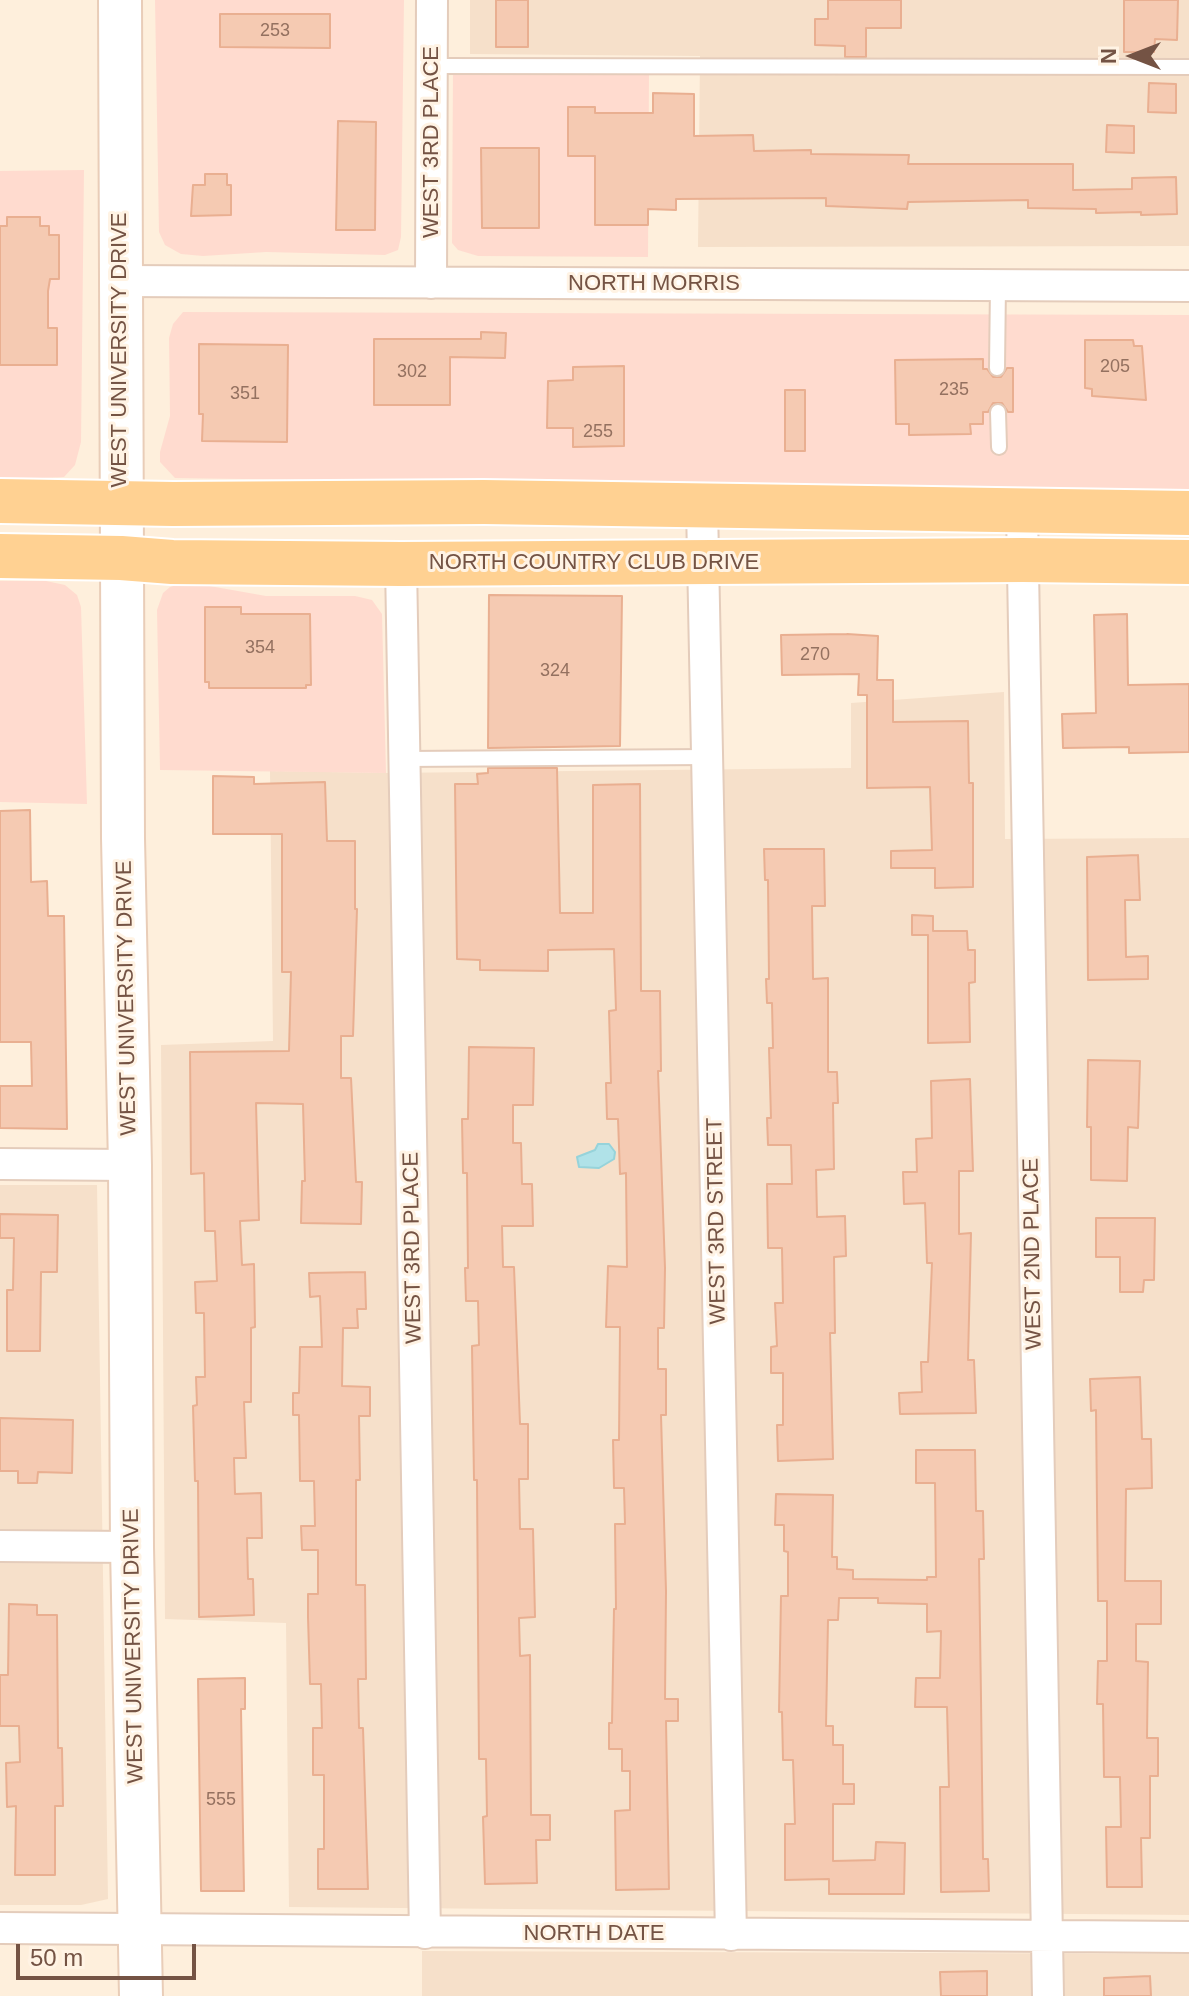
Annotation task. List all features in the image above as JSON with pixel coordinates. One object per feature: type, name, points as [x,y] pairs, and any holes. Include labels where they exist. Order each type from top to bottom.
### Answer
[{"type":"main road","name":"WEST UNIVERSITY DRIVE","points":[[120,0],[123,838],[141,1996]]},
{"type":"main road","points":[[0,501],[336,501],[1189,513]]},
{"type":"main road","name":"NORTH COUNTRY CLUB DRIVE","points":[[0,556],[172,562],[401,564],[1023,560],[1189,562]]},
{"type":"street","name":"WEST 3RD PLACE","points":[[431,283],[432,0]]},
{"type":"street","name":"NORTH MORRIS","points":[[120,281],[1189,286]]},
{"type":"street","name":"WEST 3RD STREET","points":[[702,507],[731,1935]]},
{"type":"street","name":"WEST 2ND PLACE","points":[[1022,512],[1048,1996]]},
{"type":"street","name":"WEST 3RD PLACE","points":[[401,564],[425,1933]]},
{"type":"street","points":[[0,1164],[130,1165]]},
{"type":"street","points":[[0,1546],[132,1547]]},
{"type":"street","name":"NORTH DATE","points":[[0,1928],[1189,1937]]},
{"type":"lane","points":[[432,66],[1189,67]]},
{"type":"lane","points":[[997,368],[998,285]]},
{"type":"lane","points":[[998,412],[999,447]]},
{"type":"lane","points":[[404,759],[708,757]]},
{"type":"shaded area","points":[[155,0],[404,0],[401,237],[398,250],[385,255],[266,252],[203,256],[181,254],[165,245],[159,232]]},
{"type":"shaded area","points":[[470,0],[1189,0],[1189,246],[698,247],[700,56],[470,54]]},
{"type":"shaded area","points":[[453,70],[649,71],[648,257],[478,256],[458,250],[452,243]]},
{"type":"shaded area","points":[[84,170],[81,442],[75,465],[64,477],[0,480],[0,171]]},
{"type":"shaded area","points":[[183,312],[1189,315],[1189,489],[849,488],[175,478],[160,462],[160,452],[170,416],[169,338],[173,324]]},
{"type":"shaded area","points":[[0,581],[46,581],[65,585],[77,595],[81,607],[87,804],[0,802]]},
{"type":"shaded area","points":[[187,582],[266,596],[355,596],[372,600],[382,614],[386,773],[160,770],[157,610],[163,593],[170,587]]},
{"type":"shaded area","points":[[1004,692],[1005,839],[1189,838],[1189,1915],[289,1907],[286,1623],[165,1619],[161,1045],[273,1041],[270,771],[386,773],[851,768],[851,703]]},
{"type":"shaded area","points":[[0,1185],[97,1185],[108,1899],[81,1905],[0,1905]]},
{"type":"shaded area","points":[[422,1951],[1189,1954],[1189,1996],[422,1996]]},
{"type":"water","points":[[598,1144],[609,1144],[615,1152],[614,1159],[599,1168],[579,1167],[577,1157],[595,1150]]},
{"type":"building","points":[[496,0],[528,0],[528,47],[496,47]]},
{"type":"building","points":[[828,0],[901,0],[901,28],[866,28],[866,57],[845,57],[845,46],[815,45],[815,19],[828,19]]},
{"type":"building","points":[[1124,0],[1178,0],[1177,40],[1155,39],[1154,52],[1124,52]]},
{"type":"building","points":[[220,14],[330,14],[330,48],[220,47]]},
{"type":"building","points":[[1149,83],[1176,84],[1176,113],[1148,112]]},
{"type":"building","points":[[653,93],[694,94],[694,136],[753,135],[754,151],[811,150],[811,154],[909,155],[908,164],[1073,164],[1073,190],[1132,189],[1132,178],[1176,177],[1177,214],[1141,215],[1141,212],[1096,213],[1096,209],[1028,208],[1028,200],[908,202],[907,209],[826,206],[826,198],[676,199],[676,210],[648,209],[648,225],[595,225],[595,156],[568,156],[568,107],[595,107],[595,113],[653,113]]},
{"type":"building","points":[[338,121],[376,122],[375,230],[336,230]]},
{"type":"building","points":[[1107,125],[1134,126],[1134,153],[1106,152]]},
{"type":"building","points":[[481,148],[539,148],[539,228],[482,228]]},
{"type":"building","points":[[205,174],[227,174],[227,185],[231,185],[231,215],[191,216],[193,185],[205,185]]},
{"type":"building","points":[[7,217],[40,217],[40,226],[49,226],[49,235],[59,235],[59,279],[50,279],[48,291],[48,328],[57,328],[57,365],[0,365],[0,226],[7,226]]},
{"type":"building","points":[[481,332],[506,333],[505,358],[450,357],[450,405],[374,405],[374,339],[481,339]]},
{"type":"building","points":[[1085,340],[1133,340],[1134,346],[1142,346],[1146,400],[1092,396],[1092,389],[1085,388]]},
{"type":"building","points":[[199,344],[288,345],[287,442],[202,441]]},
{"type":"building","points":[[983,359],[983,369],[987,369],[993,377],[1001,377],[1007,368],[1013,368],[1013,412],[1008,412],[1002,403],[993,403],[988,412],[983,412],[983,424],[970,424],[971,434],[909,435],[909,424],[896,424],[895,360]]},
{"type":"building","points":[[624,366],[624,446],[573,447],[573,428],[547,428],[548,381],[573,380],[573,367]]},
{"type":"building","points":[[785,390],[805,390],[805,451],[785,451]]},
{"type":"building","points":[[489,595],[622,596],[620,746],[488,748]]},
{"type":"building","points":[[205,607],[241,607],[241,614],[310,614],[311,685],[306,685],[306,688],[209,688],[209,682],[205,682]]},
{"type":"building","points":[[1127,614],[1128,685],[1189,684],[1189,752],[1129,753],[1129,747],[1063,748],[1062,714],[1096,713],[1094,615]]},
{"type":"building","points":[[781,635],[878,636],[877,680],[893,680],[893,722],[968,721],[969,783],[973,783],[973,887],[935,888],[935,868],[891,868],[891,851],[932,850],[930,787],[867,788],[867,695],[858,695],[859,674],[782,675]]},
{"type":"building","points":[[488,768],[557,768],[560,913],[593,913],[593,785],[640,784],[641,991],[660,991],[661,1071],[658,1071],[665,1268],[664,1328],[658,1328],[658,1369],[666,1369],[666,1415],[661,1415],[666,1591],[665,1699],[678,1699],[678,1721],[666,1721],[669,1889],[616,1890],[615,1811],[630,1810],[630,1771],[622,1771],[622,1749],[609,1749],[616,1609],[615,1524],[625,1524],[624,1488],[614,1488],[613,1440],[619,1440],[620,1327],[606,1327],[608,1266],[627,1267],[626,1173],[620,1174],[618,1119],[607,1119],[606,1083],[611,1083],[609,1011],[616,1010],[614,949],[548,950],[548,971],[480,970],[480,960],[457,959],[455,784],[478,784],[477,774],[488,773]]},
{"type":"building","points":[[213,776],[254,777],[254,784],[325,782],[327,841],[355,841],[357,909],[353,1036],[341,1036],[341,1078],[351,1078],[356,1182],[362,1182],[361,1224],[301,1223],[302,1181],[305,1181],[303,1104],[256,1103],[259,1220],[240,1221],[242,1265],[254,1264],[251,1402],[244,1402],[246,1458],[234,1458],[235,1494],[261,1493],[262,1538],[247,1538],[248,1579],[253,1579],[254,1615],[199,1617],[198,1481],[195,1481],[193,1406],[197,1405],[196,1377],[205,1377],[204,1313],[196,1313],[195,1282],[217,1281],[215,1231],[205,1231],[204,1173],[191,1174],[190,1052],[289,1051],[291,972],[282,972],[282,834],[213,834]]},
{"type":"building","points":[[30,810],[31,882],[47,881],[48,916],[64,916],[67,1129],[0,1128],[0,1086],[32,1086],[31,1042],[0,1042],[0,811]]},
{"type":"building","points":[[764,849],[824,849],[825,906],[812,906],[813,979],[828,978],[828,1072],[837,1072],[838,1103],[833,1103],[834,1169],[816,1170],[817,1217],[845,1216],[846,1256],[834,1257],[835,1333],[830,1333],[833,1459],[778,1461],[777,1425],[783,1425],[783,1373],[771,1373],[771,1347],[777,1346],[775,1303],[783,1303],[782,1248],[768,1248],[767,1184],[792,1184],[791,1145],[768,1145],[767,1118],[771,1118],[769,1048],[773,1048],[772,1003],[767,1003],[768,880],[765,880]]},
{"type":"building","points":[[1138,855],[1140,900],[1125,900],[1126,957],[1148,956],[1148,979],[1088,980],[1087,857]]},
{"type":"building","points":[[912,915],[933,916],[933,931],[967,931],[968,950],[975,950],[975,982],[969,983],[970,1042],[928,1043],[928,935],[912,935]]},
{"type":"building","points":[[469,1047],[534,1048],[533,1105],[513,1105],[513,1143],[521,1143],[522,1184],[532,1184],[533,1226],[502,1226],[503,1267],[514,1267],[520,1424],[528,1424],[528,1479],[519,1479],[520,1529],[533,1529],[535,1617],[519,1618],[520,1656],[530,1655],[531,1815],[550,1815],[550,1840],[536,1840],[537,1883],[485,1884],[483,1817],[487,1816],[486,1759],[479,1759],[477,1480],[474,1480],[472,1346],[479,1345],[478,1301],[466,1301],[467,1173],[463,1173],[462,1119],[468,1119]]},
{"type":"building","points":[[1088,1060],[1140,1061],[1138,1128],[1128,1127],[1127,1181],[1091,1180],[1091,1127],[1087,1127]]},
{"type":"building","points":[[970,1079],[973,1171],[959,1171],[959,1234],[971,1233],[968,1360],[974,1360],[976,1413],[900,1414],[899,1393],[922,1392],[921,1362],[928,1362],[932,1263],[927,1263],[925,1203],[904,1204],[903,1172],[917,1172],[916,1139],[932,1138],[931,1081]]},
{"type":"building","points":[[0,1214],[58,1215],[57,1272],[41,1272],[40,1351],[7,1351],[7,1290],[13,1290],[14,1238],[0,1238]]},
{"type":"building","points":[[1096,1218],[1155,1218],[1154,1280],[1144,1280],[1143,1292],[1120,1292],[1120,1257],[1096,1257]]},
{"type":"building","points":[[365,1272],[366,1309],[357,1309],[358,1328],[343,1328],[342,1386],[370,1387],[370,1416],[359,1416],[360,1480],[356,1480],[356,1585],[365,1585],[366,1679],[358,1679],[359,1728],[363,1728],[368,1889],[318,1889],[318,1849],[324,1849],[324,1775],[313,1775],[313,1728],[322,1728],[321,1684],[310,1684],[308,1594],[318,1594],[318,1550],[302,1550],[301,1526],[315,1526],[314,1481],[300,1481],[299,1415],[293,1415],[293,1393],[299,1393],[300,1347],[322,1347],[320,1296],[310,1297],[309,1273]]},
{"type":"building","points":[[1140,1377],[1142,1439],[1151,1439],[1152,1488],[1126,1489],[1125,1581],[1161,1581],[1161,1624],[1136,1624],[1136,1661],[1148,1662],[1147,1738],[1158,1738],[1158,1776],[1150,1776],[1150,1838],[1141,1838],[1142,1887],[1107,1887],[1106,1827],[1121,1827],[1120,1777],[1104,1777],[1103,1704],[1097,1704],[1098,1661],[1107,1661],[1107,1601],[1098,1601],[1096,1410],[1091,1411],[1090,1379]]},
{"type":"building","points":[[0,1418],[73,1420],[72,1473],[38,1472],[37,1483],[18,1483],[18,1471],[0,1471]]},
{"type":"building","points":[[916,1450],[975,1450],[976,1511],[983,1511],[984,1559],[979,1559],[983,1859],[988,1859],[989,1891],[941,1892],[940,1787],[949,1787],[947,1707],[915,1707],[916,1678],[940,1678],[941,1631],[927,1632],[927,1604],[878,1603],[878,1598],[839,1598],[838,1620],[828,1620],[826,1726],[833,1726],[833,1745],[843,1745],[843,1784],[854,1784],[854,1804],[833,1804],[833,1861],[875,1860],[876,1842],[905,1843],[904,1894],[829,1894],[829,1879],[785,1880],[785,1824],[795,1824],[793,1760],[783,1760],[782,1712],[779,1712],[781,1596],[788,1596],[788,1552],[784,1551],[784,1525],[775,1525],[776,1494],[833,1495],[832,1557],[837,1557],[837,1569],[853,1570],[853,1579],[927,1580],[927,1577],[936,1577],[935,1483],[916,1483]]},
{"type":"building","points":[[9,1604],[37,1605],[37,1615],[57,1615],[58,1748],[62,1748],[63,1806],[55,1806],[55,1875],[15,1875],[16,1806],[7,1807],[6,1763],[20,1762],[19,1726],[0,1726],[0,1675],[8,1675]]},
{"type":"building","points":[[245,1678],[245,1709],[241,1709],[244,1891],[201,1891],[198,1679]]},
{"type":"building","points":[[987,1971],[987,1996],[941,1996],[940,1972]]},
{"type":"building","points":[[1150,1976],[1151,1996],[1104,1996],[1104,1978]]}]
